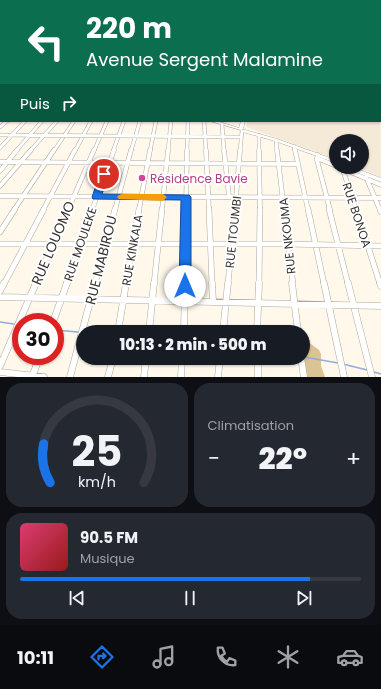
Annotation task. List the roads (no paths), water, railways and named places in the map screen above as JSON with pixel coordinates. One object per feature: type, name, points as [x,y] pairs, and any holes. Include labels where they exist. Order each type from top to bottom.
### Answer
[{"type":"main road","points":[[242,131],[243,122]]},
{"type":"main road","points":[[224,123],[242,131],[252,132],[294,146],[318,157],[329,160]]},
{"type":"main road","points":[[361,174],[381,180]]},
{"type":"street","points":[[0,148],[24,122]]},
{"type":"street","points":[[0,171],[41,122]]},
{"type":"street","points":[[0,186],[56,122]]},
{"type":"street","points":[[0,232],[73,122]]},
{"type":"street","points":[[0,291],[90,122]]},
{"type":"street","name":"RUE LOUOMO","points":[[0,366],[107,122]]},
{"type":"street","name":"RUE MOULEKE","points":[[56,313],[124,122]]},
{"type":"street","name":"RUE MABIROU","points":[[70,377],[140,122]]},
{"type":"street","name":"RUE KINKALA","points":[[119,325],[132,244],[156,122]]},
{"type":"street","points":[[150,325],[168,163],[171,122]]},
{"type":"street","points":[[184,325],[187,163],[186,136],[188,122]]},
{"type":"street","points":[[204,122],[206,162],[210,197],[213,302]]},
{"type":"street","points":[[224,123],[222,136],[229,197]]},
{"type":"street","points":[[0,135],[118,137],[222,136],[242,131]]},
{"type":"street","name":"RUE ITOUMBI","points":[[224,325],[242,131]]},
{"type":"street","points":[[257,325],[260,244],[258,163],[259,135]]},
{"type":"street","name":"RUE NKOUMA","points":[[276,140],[297,325]]},
{"type":"street","points":[[294,146],[344,377]]},
{"type":"street","points":[[318,157],[329,162]]},
{"type":"street","points":[[318,157],[326,197],[372,377]]},
{"type":"street","points":[[0,162],[226,162],[297,164]]},
{"type":"street","name":"RUE BONOA","points":[[343,174],[381,286]]},
{"type":"street","points":[[359,174],[381,185]]},
{"type":"street","points":[[365,176],[381,212]]},
{"type":"street","points":[[0,196],[381,198]]},
{"type":"street","points":[[0,244],[80,245],[211,243],[381,246]]},
{"type":"street","points":[[0,297],[152,301],[185,300],[257,304],[328,304],[355,307],[381,306]]},
{"type":"street","points":[[32,376],[36,365]]},
{"type":"street","points":[[108,377],[111,365]]},
{"type":"street","points":[[144,377],[145,365]]},
{"type":"street","points":[[181,377],[182,365]]},
{"type":"street","points":[[218,377],[219,365]]},
{"type":"street","points":[[258,365],[258,377]]},
{"type":"street","points":[[302,365],[304,377]]},
{"type":"street","points":[[0,372],[44,377]]},
{"type":"waterway","points":[[0,322],[12,324]]},
{"type":"waterway","points":[[64,331],[76,332]]},
{"type":"waterway","points":[[310,358],[338,363]]},
{"type":"waterway","points":[[343,364],[367,370]]},
{"type":"waterway","points":[[374,372],[381,374]]},
{"type":"place","name":"Résidence Bavie","points":[[142,178]]}]
